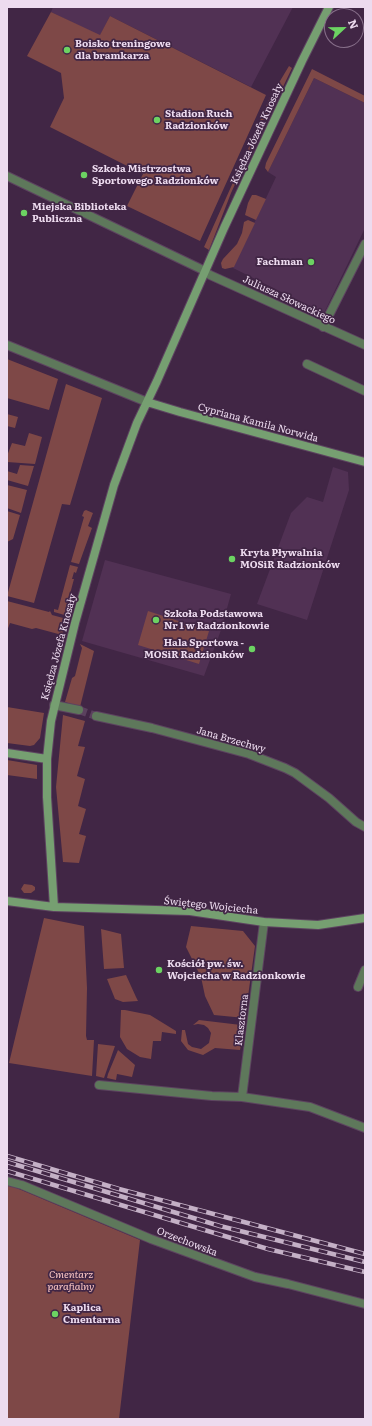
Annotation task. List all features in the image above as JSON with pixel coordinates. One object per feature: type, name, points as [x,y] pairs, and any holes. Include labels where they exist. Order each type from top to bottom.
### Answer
[{"type":"street","name":"Księdza Józefa Knosały","points":[[54,907],[47,797],[47,759],[54,705],[75,623],[114,485],[137,423],[206,272],[249,173],[329,7]]},
{"type":"street","points":[[7,176],[206,272]]},
{"type":"street","points":[[323,326],[365,244]]},
{"type":"street","name":"Juliusza Słowackiego","points":[[206,272],[365,345]]},
{"type":"street","points":[[7,345],[147,402]]},
{"type":"street","points":[[307,364],[365,391]]},
{"type":"street","name":"Cypriana Kamila Norwida","points":[[147,402],[365,462]]},
{"type":"street","points":[[54,705],[79,710]]},
{"type":"street","name":"Jana Brzechwy","points":[[96,716],[152,728],[249,754],[285,768],[295,773],[356,822],[365,827]]},
{"type":"street","points":[[7,753],[47,759]]},
{"type":"street","name":"Świętego Wojciecha","points":[[7,901],[54,907],[190,912],[264,922],[318,925],[365,918]]},
{"type":"street","name":"Klasztorna","points":[[242,1097],[264,922]]},
{"type":"street","points":[[358,987],[365,970]]},
{"type":"street","points":[[99,1085],[212,1096],[242,1097],[310,1107],[365,1128]]},
{"type":"street","name":"Orzechowska","points":[[7,1181],[22,1185],[166,1244],[255,1277],[365,1304]]},
{"type":"shaded area","points":[[53,7],[293,7],[251,87],[110,16],[100,36],[51,12]]},
{"type":"shaded area","points":[[314,78],[365,103],[365,228],[324,313],[233,268],[276,177],[268,172]]},
{"type":"shaded area","points":[[333,467],[348,472],[349,490],[307,620],[257,604],[291,513],[307,497],[323,502]]},
{"type":"shaded area","name":"Szkoła Podstawowa Nr 1 w Radzionkowie","points":[[105,560],[231,594],[221,630],[204,676],[82,641]]},
{"type":"green space","name":"Stadion Ruch Radzionków","points":[[51,12],[100,35],[110,16],[266,95],[200,241],[127,206],[143,174],[50,127],[64,98],[61,73],[27,56]]},
{"type":"green space","points":[[289,66],[292,68],[282,89],[274,91]]},
{"type":"green space","points":[[312,69],[365,96],[365,103],[314,78],[268,172],[265,168],[266,163]]},
{"type":"green space","points":[[270,97],[273,101],[273,105],[266,119],[260,121]]},
{"type":"green space","points":[[257,129],[258,135],[231,193],[209,250],[204,247]]},
{"type":"green space","points":[[252,195],[266,199],[256,220],[245,215]]},
{"type":"green space","points":[[248,220],[255,223],[234,267],[225,269],[222,268],[221,263],[223,259],[237,244],[242,233],[244,222]]},
{"type":"green space","points":[[7,359],[58,379],[49,410],[7,398]]},
{"type":"green space","points":[[66,384],[102,398],[70,505],[62,504],[34,603],[7,596]]},
{"type":"green space","points":[[7,414],[18,417],[15,428],[7,426]]},
{"type":"green space","points":[[29,433],[42,437],[35,464],[7,462],[7,456],[12,443],[25,446]]},
{"type":"green space","points":[[20,465],[34,466],[28,486],[7,480],[7,471],[17,474]]},
{"type":"green space","points":[[7,485],[27,490],[21,513],[7,508]]},
{"type":"green space","points":[[86,510],[93,513],[88,526],[92,528],[79,564],[71,562],[84,517],[82,516]]},
{"type":"green space","points":[[7,511],[20,515],[13,539],[7,542]]},
{"type":"green space","points":[[70,565],[78,567],[76,573],[74,572],[72,579],[74,579],[70,594],[68,616],[54,612],[54,609],[58,610]]},
{"type":"green space","points":[[7,601],[49,612],[50,611],[52,615],[67,619],[62,635],[10,623],[7,631]]},
{"type":"green space","points":[[148,611],[209,631],[199,664],[138,645]]},
{"type":"green space","points":[[80,644],[94,651],[80,707],[65,702],[72,678],[75,676],[82,648]]},
{"type":"green space","points":[[7,707],[44,713],[40,738],[34,745],[30,746],[7,743]]},
{"type":"green space","points":[[63,715],[85,721],[78,746],[85,747],[77,776],[85,779],[78,806],[86,809],[79,834],[86,836],[79,863],[63,862],[56,787]]},
{"type":"green space","points":[[7,760],[37,765],[37,779],[7,775]]},
{"type":"green space","points":[[24,884],[32,885],[35,887],[35,890],[31,893],[24,893],[21,889]]},
{"type":"green space","points":[[44,918],[84,926],[87,988],[86,1036],[87,1040],[94,1040],[92,1076],[9,1063]]},
{"type":"green space","points":[[191,926],[243,931],[255,946],[245,1018],[214,1015],[205,996],[201,977],[186,947]]},
{"type":"green space","points":[[101,929],[121,934],[124,968],[104,969]]},
{"type":"green space","points":[[126,975],[138,1001],[123,1002],[115,999],[107,979]]},
{"type":"green space","points":[[121,1010],[150,1015],[176,1031],[176,1034],[162,1032],[161,1041],[153,1041],[151,1059],[140,1057],[127,1049],[120,1037]]},
{"type":"green space","points":[[199,1020],[241,1025],[244,1031],[240,1050],[215,1048],[203,1055],[188,1050],[181,1041],[182,1030],[185,1030],[188,1044],[192,1047],[201,1049],[209,1043],[211,1033],[208,1028],[204,1025],[193,1025]]},
{"type":"green space","points":[[98,1044],[115,1046],[104,1078],[96,1076]]},
{"type":"green space","points":[[118,1050],[135,1065],[132,1077],[117,1074],[116,1080],[107,1078]]},
{"type":"green space","name":"Cmentarz parafialny","points":[[7,1184],[140,1240],[119,1419],[7,1419]]},
{"type":"tunnel","points":[[79,710],[96,716]]},
{"type":"railway","points":[[7,1156],[119,1189],[365,1254]]},
{"type":"railway","points":[[7,1162],[220,1226],[365,1262]]},
{"type":"railway","points":[[7,1171],[268,1249],[365,1272]]},
{"type":"place","name":"Boisko treningowe dla bramkarza","points":[[67,50]]},
{"type":"place","name":"Stadion Ruch Radzionków","points":[[157,120]]},
{"type":"place","name":"Szkoła Mistrzostwa Sportowego Radzionków","points":[[84,175]]},
{"type":"place","name":"Miejska Biblioteka Publiczna","points":[[24,213]]},
{"type":"place","name":"Fachman","points":[[311,262]]},
{"type":"place","name":"Kryta Pływalnia MOSiR Radzionków","points":[[232,559]]},
{"type":"place","name":"Szkoła Podstawowa Nr 1 w Radzionkowie","points":[[156,620]]},
{"type":"place","name":"Hala Sportowa - MOSiR Radzionków","points":[[252,649]]},
{"type":"place","name":"Kościół pw. św. Wojciecha w Radzionkowie","points":[[159,970]]},
{"type":"place","name":"Kaplica Cmentarna","points":[[55,1314]]}]
